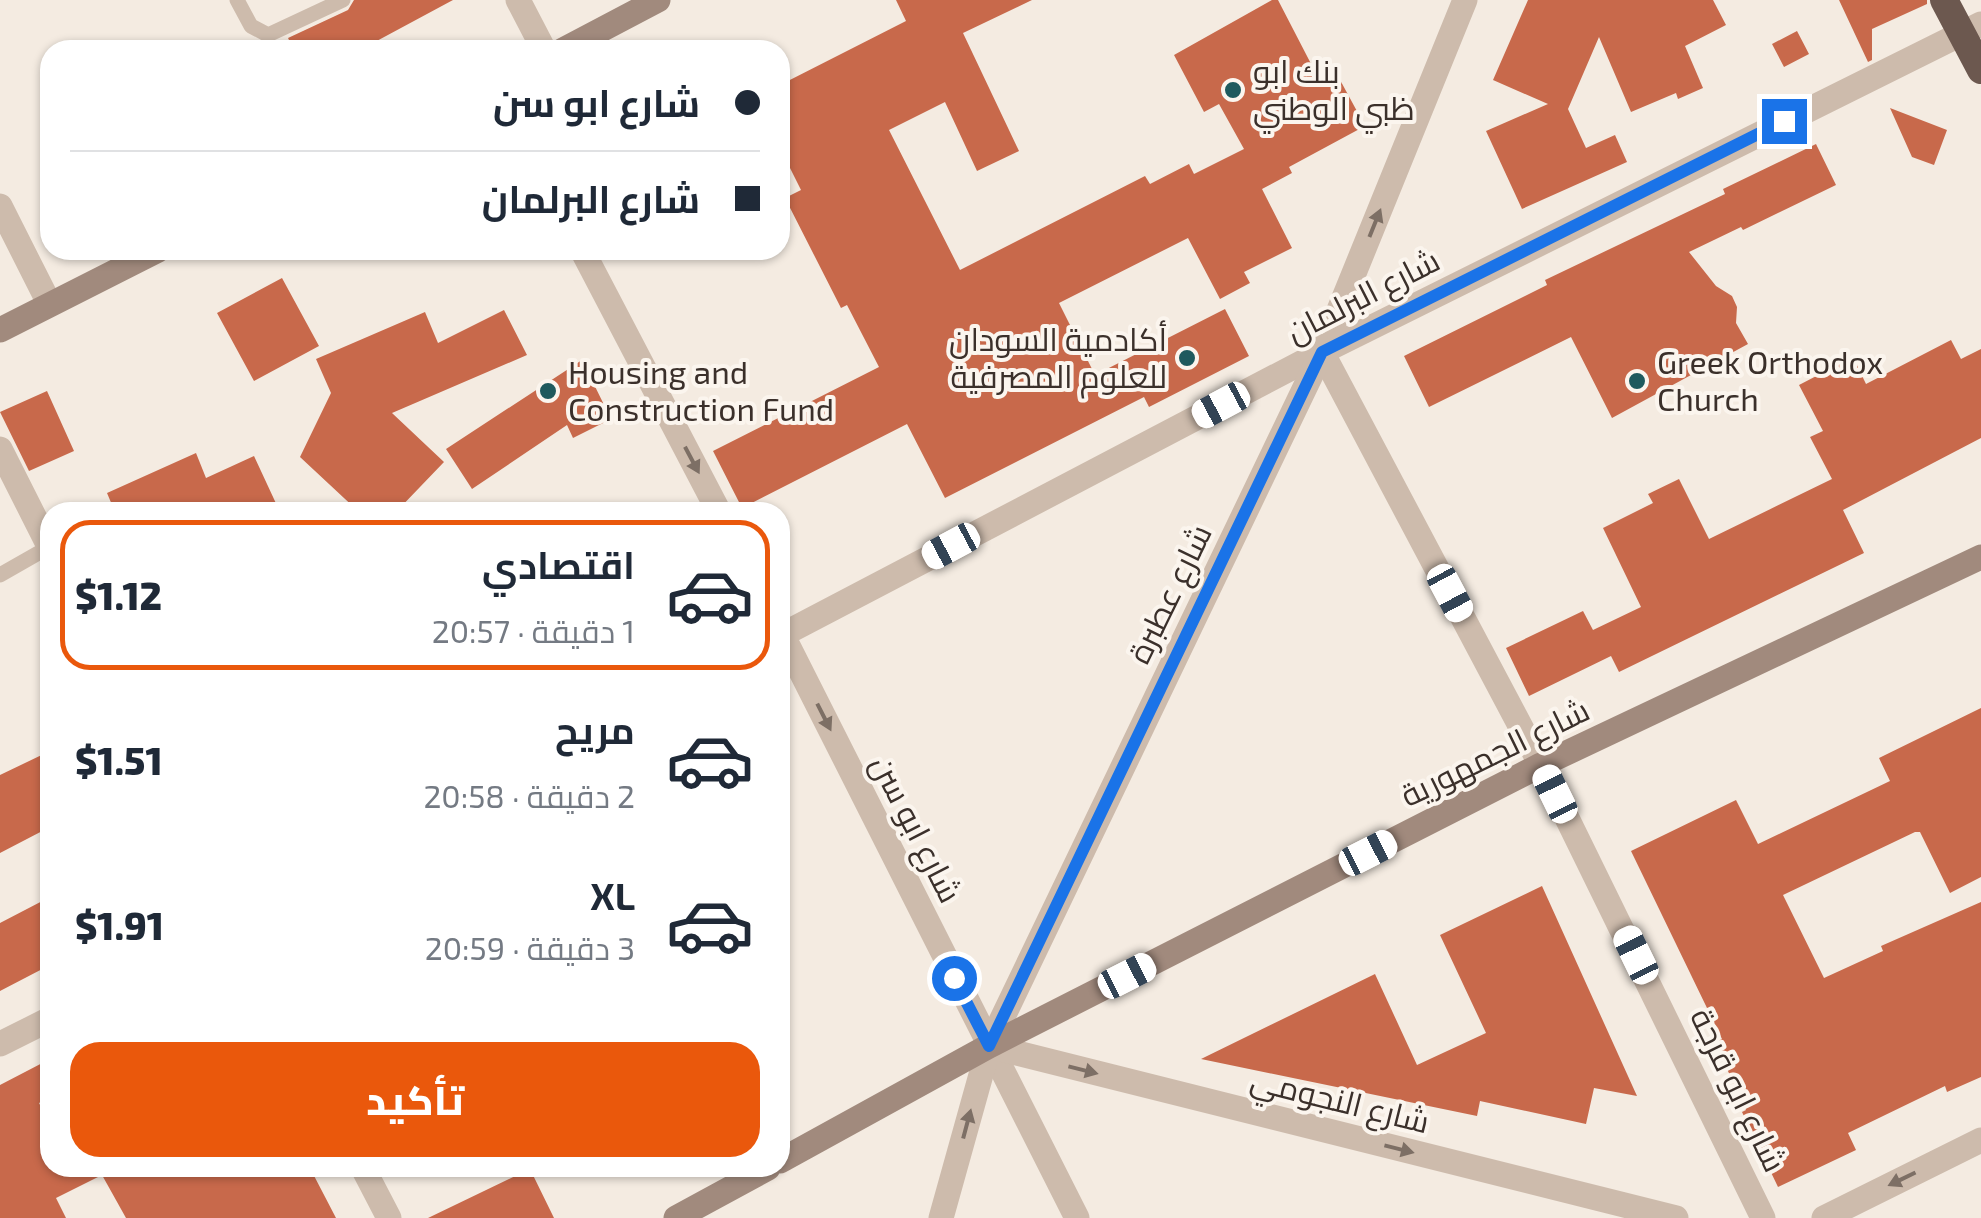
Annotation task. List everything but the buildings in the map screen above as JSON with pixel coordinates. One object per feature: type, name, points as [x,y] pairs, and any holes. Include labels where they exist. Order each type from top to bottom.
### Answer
[{"type":"highway","points":[[1944,0],[1971,28],[1981,70]]},
{"type":"main road","points":[[582,40],[658,0]]},
{"type":"main road","points":[[0,330],[137,260]]},
{"type":"main road","name":"شارع الجمهورية","points":[[790,1155],[989,1046],[1541,765],[1981,557]]},
{"type":"main road","points":[[676,1218],[751,1177]]},
{"type":"street","points":[[518,0],[539,40]]},
{"type":"street","name":"شارع عطبرة","points":[[942,1218],[989,1046],[1322,352],[1465,0]]},
{"type":"street","name":"شارع البرلمان","points":[[790,629],[1322,352],[1971,28]]},
{"type":"street","points":[[0,206],[49,303]]},
{"type":"street","points":[[587,260],[714,502]]},
{"type":"street","name":"شارع ابو قرجة","points":[[1322,352],[1541,765],[1763,1218]]},
{"type":"street","points":[[0,449],[40,527]]},
{"type":"street","name":"شارع ابو سن","points":[[790,652],[1077,1218]]},
{"type":"street","points":[[0,1044],[40,1023]]},
{"type":"street","name":"شارع النجومي","points":[[989,1046],[1676,1218]]},
{"type":"street","points":[[1824,1218],[1981,1140]]},
{"type":"street","points":[[368,1177],[389,1218]]},
{"type":"lane","points":[[237,0],[250,26],[268,35],[343,0]]},
{"type":"lane","points":[[0,575],[40,553]]},
{"type":"place","name":"بنك ابو ظبي الوطني","points":[[1233,90]]},
{"type":"place","name":"أكادمية السودان للعلوم المصرفية","points":[[1187,358]]},
{"type":"place","name":"Greek Orthodox Church","points":[[1637,381]]},
{"type":"place","name":"Housing and Construction Fund","points":[[548,391]]},
{"type":"route","points":[[954,978],[989,1046],[1322,352],[1784,121]]}]
